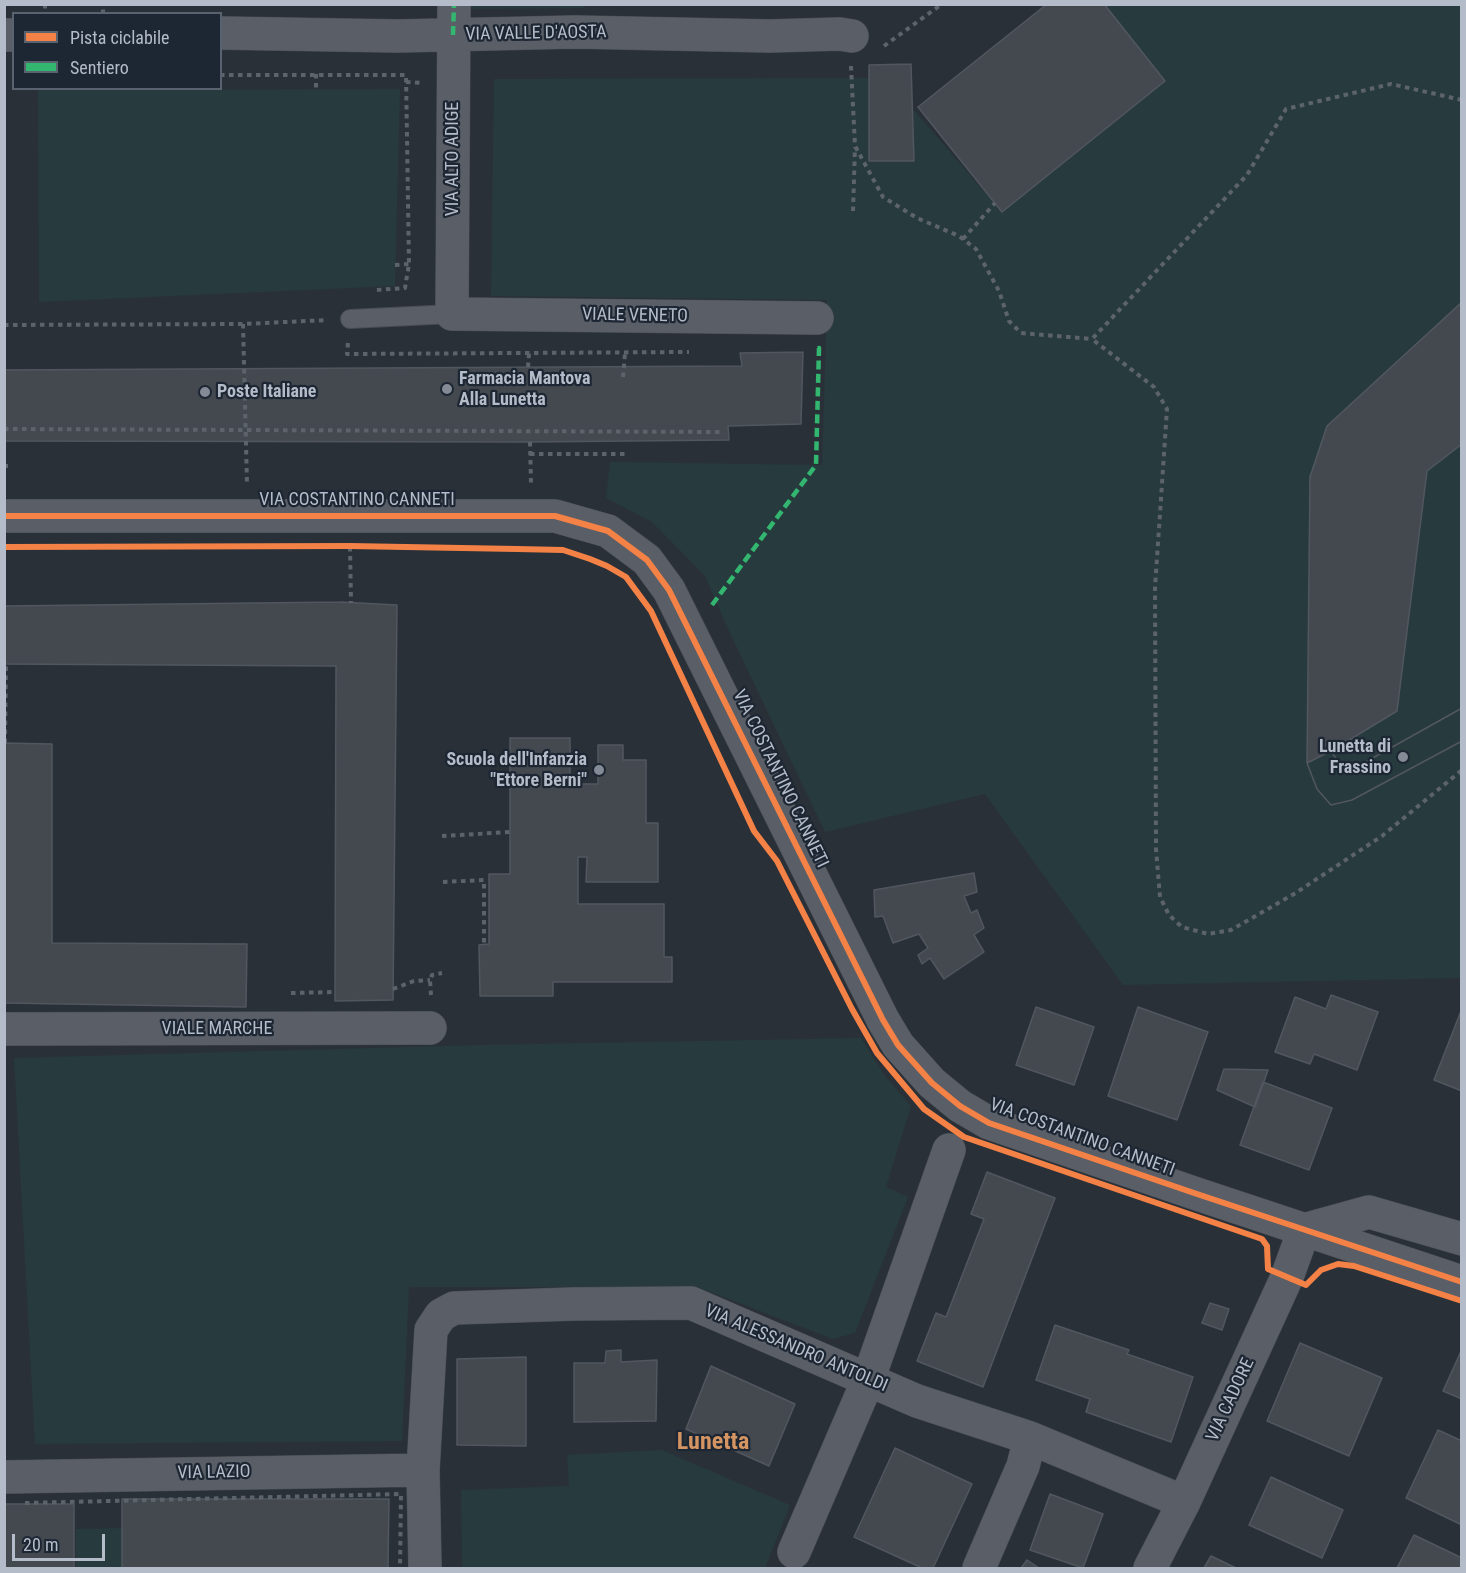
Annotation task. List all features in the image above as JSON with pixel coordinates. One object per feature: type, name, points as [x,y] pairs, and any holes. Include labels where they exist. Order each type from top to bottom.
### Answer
[{"type":"street","name":"VIA VALLE D'AOSTA","points":[[222,33],[398,36],[454,20],[575,32],[857,40]]},
{"type":"street","name":"VIA ALTO ADIGE","points":[[452,314],[454,20]]},
{"type":"street","name":"VIALE VENETO","points":[[452,314],[817,318]]},
{"type":"street","name":"VIA COSTANTINO CANNETI","points":[[4,516],[555,516],[608,531],[646,560],[669,590],[883,1020],[913,1064],[960,1106],[989,1123],[1461,1282]]},
{"type":"street","name":"VIALE MARCHE","points":[[4,1029],[430,1029]]},
{"type":"street","points":[[794,1552],[868,1380],[949,1150]]},
{"type":"street","points":[[1304,1230],[1369,1212],[1461,1239]]},
{"type":"street","name":"VIA CADORE","points":[[1150,1569],[1184,1502],[1287,1277],[1304,1230]]},
{"type":"street","name":"VIA ALESSANDRO ANTOLDI","points":[[424,1569],[423,1470],[431,1330],[441,1315],[454,1308],[691,1303],[917,1401],[1030,1438],[1184,1502]]},
{"type":"street","points":[[978,1569],[1023,1466],[1030,1438]]},
{"type":"street","name":"VIA LAZIO","points":[[4,1477],[423,1470]]},
{"type":"lane","points":[[350,318],[452,314]]},
{"type":"path","points":[[854,210],[855,146],[851,55],[857,40],[942,4]]},
{"type":"path","points":[[316,74],[316,91]]},
{"type":"path","points":[[222,75],[406,75],[409,264],[405,288],[372,290]]},
{"type":"path","points":[[1092,339],[1247,175],[1287,109],[1391,84],[1461,100]]},
{"type":"path","points":[[855,146],[883,197],[917,218],[963,239],[976,249],[999,291],[1009,321],[1021,333],[1092,339],[1154,387],[1167,409],[1155,612],[1156,849],[1160,897],[1168,915],[1182,927],[1208,934],[1231,930],[1294,894],[1382,836],[1461,770]]},
{"type":"path","points":[[963,239],[995,203]]},
{"type":"path","points":[[396,265],[409,264]]},
{"type":"path","points":[[4,325],[243,324],[350,318],[347,354],[697,351]]},
{"type":"path","points":[[243,324],[247,488]]},
{"type":"path","points":[[528,353],[528,367]]},
{"type":"path","points":[[623,377],[625,353]]},
{"type":"path","points":[[4,429],[724,432]]},
{"type":"path","points":[[530,442],[531,490]]},
{"type":"path","points":[[530,454],[626,454]]},
{"type":"path","points":[[342,546],[361,546]]},
{"type":"path","points":[[350,546],[351,603]]},
{"type":"path","points":[[5,743],[6,664]]},
{"type":"path","points":[[442,836],[510,832]]},
{"type":"path","points":[[443,882],[484,880],[484,945]]},
{"type":"path","points":[[393,989],[414,981],[430,980]]},
{"type":"path","points":[[25,1503],[401,1494],[400,1569]]},
{"type":"green space","points":[[471,5],[584,5],[584,8],[471,9]]},
{"type":"green space","points":[[1104,5],[1461,5],[1461,978],[1123,985],[985,794],[825,832],[705,576],[652,522],[606,498],[610,462],[822,465],[827,300],[491,296],[494,79],[869,78],[870,161],[914,161],[913,109],[1002,212],[1165,81]]},
{"type":"green space","points":[[400,89],[395,286],[39,302],[38,90]]},
{"type":"green space","points":[[861,1038],[885,1076],[911,1106],[886,1187],[908,1197],[855,1333],[833,1339],[697,1287],[409,1287],[402,1441],[35,1444],[14,1058],[480,1045]]},
{"type":"green space","points":[[662,1450],[790,1505],[765,1568],[462,1568],[461,1490],[569,1486],[567,1455]]},
{"type":"green space","points":[[122,1528],[122,1568],[76,1568],[76,1529]]},
{"type":"building","points":[[1047,4],[1104,4],[1165,81],[1002,212],[918,107]]},
{"type":"building","points":[[911,64],[914,161],[869,161],[869,65]]},
{"type":"building","points":[[1462,302],[1462,444],[1427,471],[1397,711],[1307,763],[1310,477],[1327,426]]},
{"type":"building","points":[[803,352],[801,424],[728,426],[729,440],[4,441],[4,370],[742,366],[740,353]]},
{"type":"building","points":[[340,602],[397,605],[393,1000],[335,1001],[336,666],[4,664],[4,606]]},
{"type":"building","name":"Lunetta di Frassino","points":[[1462,708],[1462,741],[1352,800],[1331,805],[1317,789],[1307,763],[1331,751],[1346,773]]},
{"type":"building","name":"Lunetta di Frassino","points":[[1462,708],[1462,741],[1352,800],[1331,805],[1317,789],[1307,763],[1331,751],[1346,773]]},
{"type":"building","points":[[510,738],[570,738],[570,784],[598,784],[598,745],[623,745],[623,760],[646,760],[646,823],[658,823],[658,882],[586,882],[587,857],[578,857],[578,904],[664,904],[664,957],[672,957],[672,982],[553,982],[553,996],[480,996],[479,945],[489,944],[489,874],[510,874]]},
{"type":"building","points":[[4,743],[52,744],[52,943],[247,944],[246,1007],[4,1003]]},
{"type":"building","points":[[974,873],[977,892],[964,896],[971,913],[977,910],[984,928],[974,935],[984,952],[944,979],[930,958],[922,964],[918,955],[928,948],[919,934],[893,943],[883,916],[875,917],[874,890]]},
{"type":"building","points":[[1331,995],[1378,1012],[1357,1070],[1314,1054],[1310,1064],[1275,1052],[1295,997],[1326,1009]]},
{"type":"building","points":[[1036,1007],[1094,1027],[1074,1085],[1016,1065]]},
{"type":"building","points":[[1138,1007],[1208,1032],[1177,1120],[1108,1096]]},
{"type":"building","points":[[1462,1012],[1462,1091],[1434,1080]]},
{"type":"building","points":[[1224,1069],[1268,1070],[1255,1107],[1217,1090]]},
{"type":"building","points":[[1263,1082],[1332,1108],[1309,1170],[1240,1145]]},
{"type":"building","points":[[987,1172],[1055,1198],[983,1387],[917,1361],[936,1313],[946,1317],[984,1219],[971,1214]]},
{"type":"building","points":[[1210,1303],[1229,1309],[1222,1330],[1202,1323]]},
{"type":"building","points":[[1055,1325],[1129,1350],[1127,1354],[1193,1377],[1171,1442],[1086,1412],[1090,1399],[1036,1380]]},
{"type":"building","points":[[1300,1343],[1382,1378],[1349,1456],[1267,1421]]},
{"type":"building","points":[[1462,1349],[1462,1399],[1443,1391]]},
{"type":"building","points":[[621,1350],[621,1362],[657,1360],[656,1421],[574,1422],[574,1363],[605,1363],[606,1351]]},
{"type":"building","points":[[526,1357],[526,1446],[457,1445],[457,1359]]},
{"type":"building","points":[[711,1366],[795,1404],[769,1466],[686,1429]]},
{"type":"building","points":[[1438,1430],[1462,1441],[1462,1525],[1406,1498]]},
{"type":"building","points":[[895,1448],[972,1484],[933,1568],[922,1568],[854,1537]]},
{"type":"building","points":[[1271,1477],[1343,1510],[1322,1558],[1249,1525]]},
{"type":"building","points":[[1050,1494],[1103,1514],[1083,1568],[1030,1550]]},
{"type":"building","points":[[122,1499],[389,1499],[388,1568],[122,1568]]},
{"type":"building","points":[[5,1504],[74,1504],[74,1568],[5,1568]]},
{"type":"building","points":[[1414,1535],[1462,1558],[1462,1568],[1397,1568]]},
{"type":"building","points":[[1211,1556],[1236,1568],[1204,1568]]},
{"type":"building","points":[[1027,1560],[1039,1568],[1021,1568]]},
{"type":"marked path","points":[[453,35],[454,4]]},
{"type":"marked path","points":[[712,605],[816,465],[819,348],[817,349]]},
{"type":"cycle path","points":[[4,516],[555,516],[608,531],[647,560],[669,590],[883,1020],[898,1045],[932,1083],[960,1106],[989,1123],[1462,1282]]},
{"type":"cycle path","points":[[4,547],[350,546],[563,550],[607,566],[626,577],[651,611],[754,831],[777,861],[852,1009],[877,1053],[924,1109],[964,1137],[1262,1239],[1267,1246],[1268,1269],[1306,1285],[1321,1270],[1338,1264],[1354,1266],[1462,1301]]},
{"type":"place","name":"Farmacia Mantova Alla Lunetta","points":[[447,389]]},
{"type":"place","name":"Poste Italiane","points":[[205,392]]},
{"type":"place","name":"Lunetta di Frassino","points":[[1403,757]]},
{"type":"place","name":"Scuola dell'Infanzia \"Ettore Berni\"","points":[[599,770]]},
{"type":"district","name":"Lunetta","points":[[713,1443]]}]
